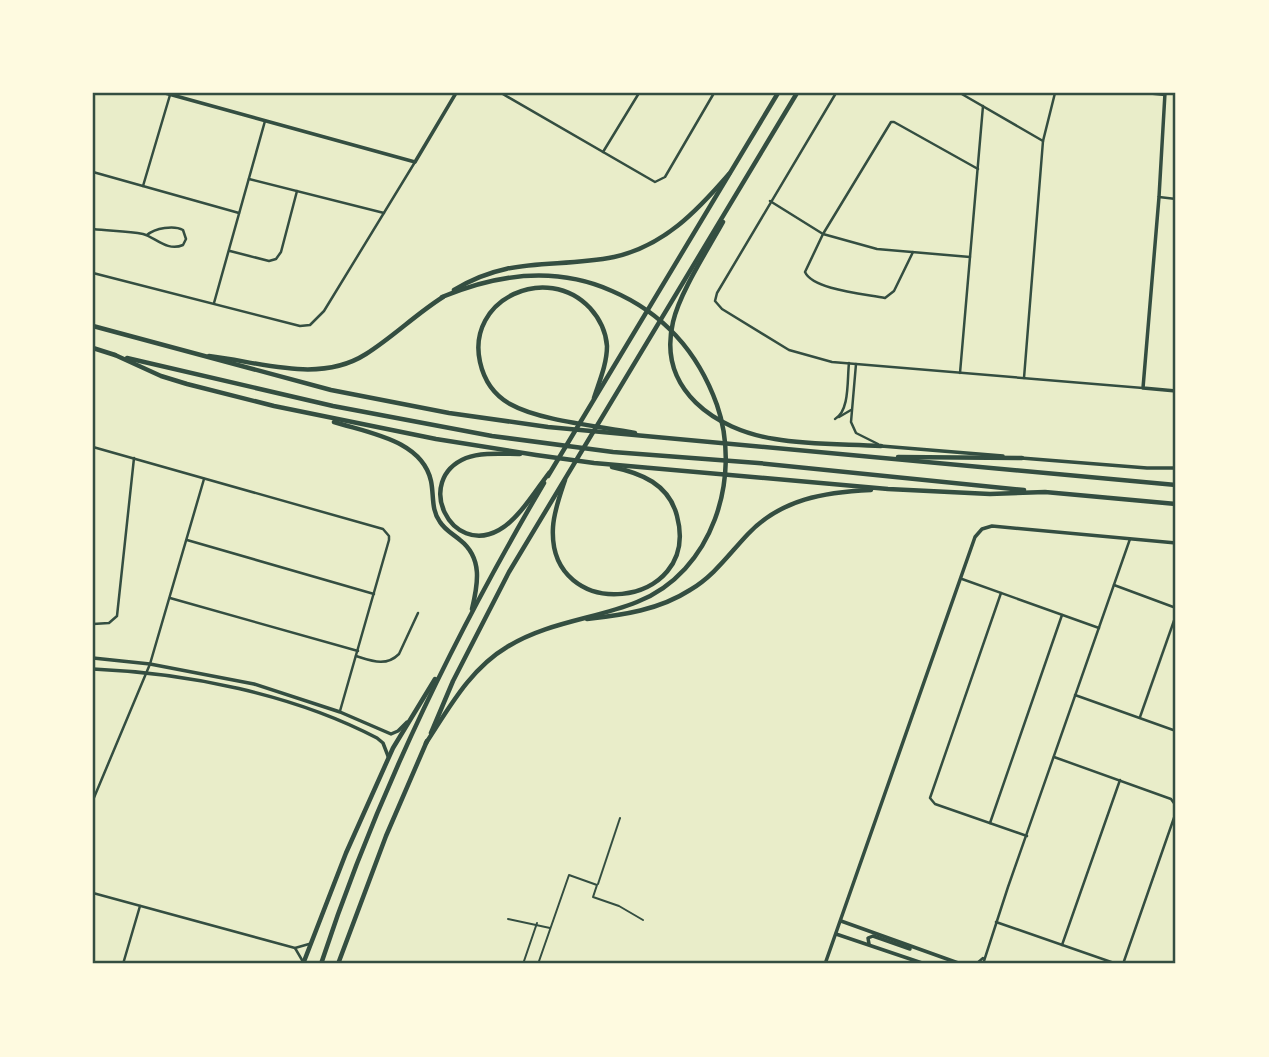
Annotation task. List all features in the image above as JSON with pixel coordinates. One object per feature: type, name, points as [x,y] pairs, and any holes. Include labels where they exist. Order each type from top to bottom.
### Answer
[{"type":"highway","points":[[320,964],[389,787],[472,609],[549,473],[778,93]]},
{"type":"highway","points":[[338,964],[386,836],[426,743],[509,572],[797,93]]},
{"type":"highway","points":[[190,353],[305,370],[328,369],[355,361],[414,316],[480,276],[539,263],[595,260],[636,250],[668,234],[729,174]]},
{"type":"highway","points":[[747,177],[674,317],[670,338],[671,353],[680,384],[690,398],[705,411],[722,422],[758,436],[784,441],[881,446]]},
{"type":"highway","points":[[426,743],[459,693],[491,657],[527,636],[626,606],[655,593],[677,576],[704,543],[717,514],[725,483],[726,458],[718,408],[696,361],[668,326],[649,311],[619,294],[589,282],[565,277],[535,275],[500,278],[442,297]]},
{"type":"highway","points":[[594,398],[605,358],[606,339],[597,317],[581,300],[565,290],[537,287],[510,296],[491,313],[481,332],[479,355],[489,384],[505,400],[535,414],[663,438]]},
{"type":"highway","points":[[93,326],[331,390],[449,413],[548,427],[1176,485]]},
{"type":"highway","points":[[93,348],[333,406],[492,436],[613,452],[758,463],[1176,504]]},
{"type":"highway","points":[[115,355],[161,376],[187,384],[317,416],[536,455],[594,463],[888,489],[990,494],[1045,492]]},
{"type":"highway","points":[[317,416],[401,444],[421,460],[430,476],[434,508],[439,522],[469,549],[477,565],[477,586],[472,609]]},
{"type":"highway","points":[[536,455],[477,456],[457,464],[446,476],[441,488],[442,506],[447,518],[469,534],[485,535],[498,531],[513,519],[549,473]]},
{"type":"highway","points":[[866,457],[1022,458]]},
{"type":"highway","points":[[565,480],[553,527],[555,550],[565,571],[580,584],[600,594],[623,595],[647,587],[665,572],[676,551],[678,520],[672,503],[659,486],[647,478],[594,463]]},
{"type":"highway","points":[[572,621],[638,611],[681,596],[714,572],[762,521],[797,501],[838,492],[888,489]]},
{"type":"highway","points":[[303,964],[346,853],[388,757],[445,664]]},
{"type":"street","points":[[143,186],[167,93],[415,162]]},
{"type":"street","points":[[93,273],[300,326],[310,325],[316,320],[384,213],[456,93]]},
{"type":"street","points":[[501,93],[648,179],[659,181],[665,177],[714,93]]},
{"type":"street","points":[[603,152],[639,93]]},
{"type":"street","points":[[836,93],[716,293],[715,301],[722,309],[789,350],[832,362],[1176,391]]},
{"type":"street","points":[[960,93],[1043,141]]},
{"type":"street","points":[[1024,378],[1043,141],[1055,93]]},
{"type":"street","points":[[1143,388],[1165,94],[1145,93]]},
{"type":"street","points":[[961,373],[983,106]]},
{"type":"street","points":[[214,303],[265,120]]},
{"type":"street","points":[[913,252],[894,291],[885,298],[820,285],[807,277],[806,272],[823,234],[891,122],[978,169]]},
{"type":"street","points":[[93,172],[239,213]]},
{"type":"street","points":[[249,179],[384,213]]},
{"type":"street","points":[[229,251],[269,261],[276,259],[281,252],[297,191]]},
{"type":"street","points":[[1159,197],[1176,199]]},
{"type":"street","points":[[770,201],[823,234],[877,249],[970,257]]},
{"type":"street","points":[[93,229],[147,235],[155,242],[177,248],[183,246],[186,239],[185,232],[180,228],[155,229],[147,235]]},
{"type":"street","points":[[849,363],[844,410],[836,418],[851,410]]},
{"type":"street","points":[[856,364],[851,422],[856,433],[881,446],[1147,468],[1176,468]]},
{"type":"street","points":[[93,447],[383,529],[389,536],[340,712]]},
{"type":"street","points":[[93,624],[109,623],[117,616],[134,458]]},
{"type":"street","points":[[93,800],[150,664],[204,479]]},
{"type":"street","points":[[825,964],[975,537],[982,529],[992,526],[1176,543]]},
{"type":"street","points":[[983,964],[1130,539]]},
{"type":"street","points":[[187,540],[374,594]]},
{"type":"street","points":[[962,579],[1099,628]]},
{"type":"street","points":[[1115,585],[1176,608]]},
{"type":"street","points":[[1001,593],[930,798],[935,804],[1027,836]]},
{"type":"street","points":[[170,598],[358,651]]},
{"type":"street","points":[[356,656],[377,662],[394,659],[418,613]]},
{"type":"street","points":[[990,823],[1062,615]]},
{"type":"street","points":[[1140,718],[1176,615]]},
{"type":"street","points":[[93,659],[150,664],[254,684],[340,712],[391,734],[407,722]]},
{"type":"street","points":[[93,669],[211,683],[296,705],[377,738],[386,747],[388,757]]},
{"type":"street","points":[[1075,695],[1176,731]]},
{"type":"street","points":[[1054,757],[1171,799],[1176,806]]},
{"type":"street","points":[[1062,945],[1120,780]]},
{"type":"street","points":[[1123,964],[1176,812]]},
{"type":"street","points":[[620,818],[593,897],[620,906],[643,920]]},
{"type":"street","points":[[538,964],[569,875],[597,885]]},
{"type":"street","points":[[93,893],[295,948],[304,947],[312,941]]},
{"type":"street","points":[[123,964],[140,906]]},
{"type":"street","points":[[508,919],[551,928]]},
{"type":"street","points":[[841,921],[961,964]]},
{"type":"street","points":[[996,922],[1117,964]]},
{"type":"street","points":[[523,964],[537,923]]},
{"type":"street","points":[[836,934],[925,964]]},
{"type":"street","points":[[871,946],[867,941],[870,936],[926,952]]},
{"type":"street","points":[[295,948],[303,964]]},
{"type":"street","points":[[976,964],[983,958]]}]
